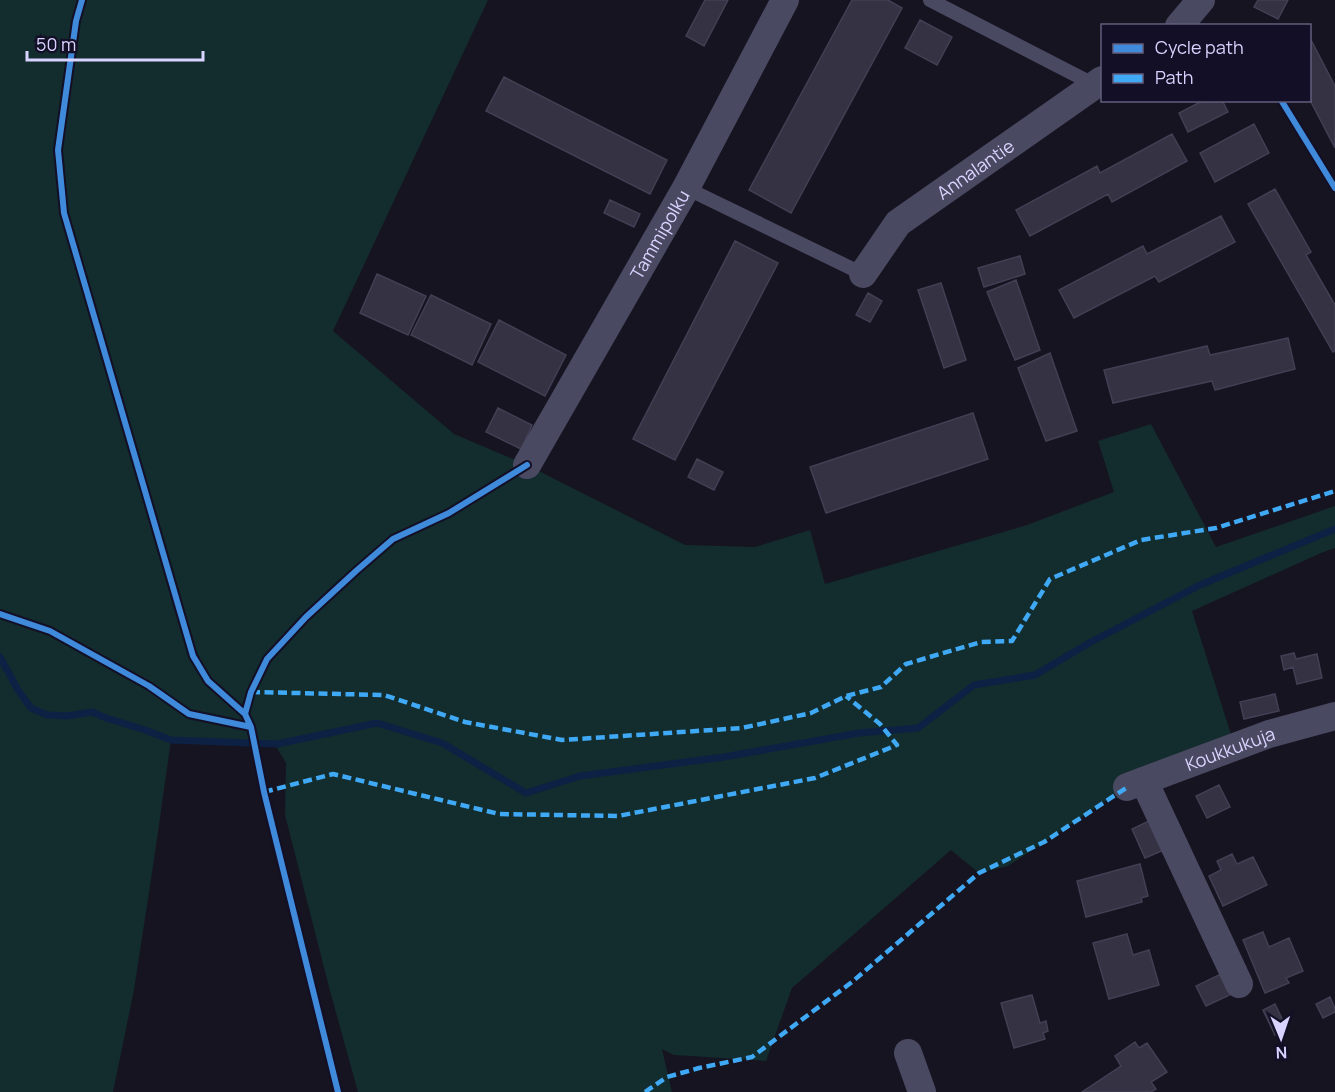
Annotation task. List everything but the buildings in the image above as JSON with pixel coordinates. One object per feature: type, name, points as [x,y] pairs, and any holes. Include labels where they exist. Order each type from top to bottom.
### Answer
[{"type":"street","name":"Tammipolku","points":[[527,465],[686,188],[785,0]]},
{"type":"street","points":[[1181,24],[1201,0]]},
{"type":"street","name":"Annalantie","points":[[863,274],[898,223],[1099,82]]},
{"type":"street","name":"Koukkukuja","points":[[1239,984],[1135,784],[1269,734],[1335,716]]},
{"type":"street","points":[[908,1053],[922,1092]]},
{"type":"lane","points":[[930,0],[1099,82]]},
{"type":"lane","points":[[686,188],[863,274]]},
{"type":"green space","points":[[0,0],[488,0],[333,331],[454,434],[527,465],[685,545],[755,547],[810,530],[825,584],[1027,525],[1114,492],[1098,441],[1151,424],[1216,547],[1335,506],[1335,548],[1192,611],[1235,747],[1126,788],[1008,866],[979,873],[951,850],[792,988],[766,1061],[674,1055],[662,1049],[672,1092],[358,1092],[285,815],[286,763],[272,740],[245,743],[171,740],[134,990],[113,1092],[0,1092]]},
{"type":"waterway","points":[[0,657],[31,708],[47,715],[67,716],[92,712],[171,740],[277,744],[377,723],[442,743],[526,793],[580,776],[724,757],[859,733],[918,728],[974,685],[1035,675],[1091,642],[1200,585],[1335,529]]},
{"type":"marked path","points":[[251,692],[384,695],[465,722],[562,740],[742,728],[811,713],[846,696],[881,687],[906,664],[981,642],[1012,641],[1050,579],[1141,540],[1216,528],[1335,491]]},
{"type":"marked path","points":[[264,792],[333,774],[499,814],[618,816],[815,778],[897,745],[880,724],[846,696]]},
{"type":"marked path","points":[[645,1092],[667,1077],[752,1057],[852,982],[979,873],[1044,842],[1126,788]]},
{"type":"cycle path","points":[[82,0],[76,21],[58,150],[64,213],[193,656],[208,681],[245,714],[251,727],[264,792],[338,1092]]},
{"type":"cycle path","points":[[1282,102],[1335,188]]},
{"type":"cycle path","points":[[245,714],[251,692],[267,659],[306,617],[356,571],[393,539],[449,513],[527,465]]},
{"type":"cycle path","points":[[0,614],[50,631],[149,686],[189,714],[251,727]]}]
